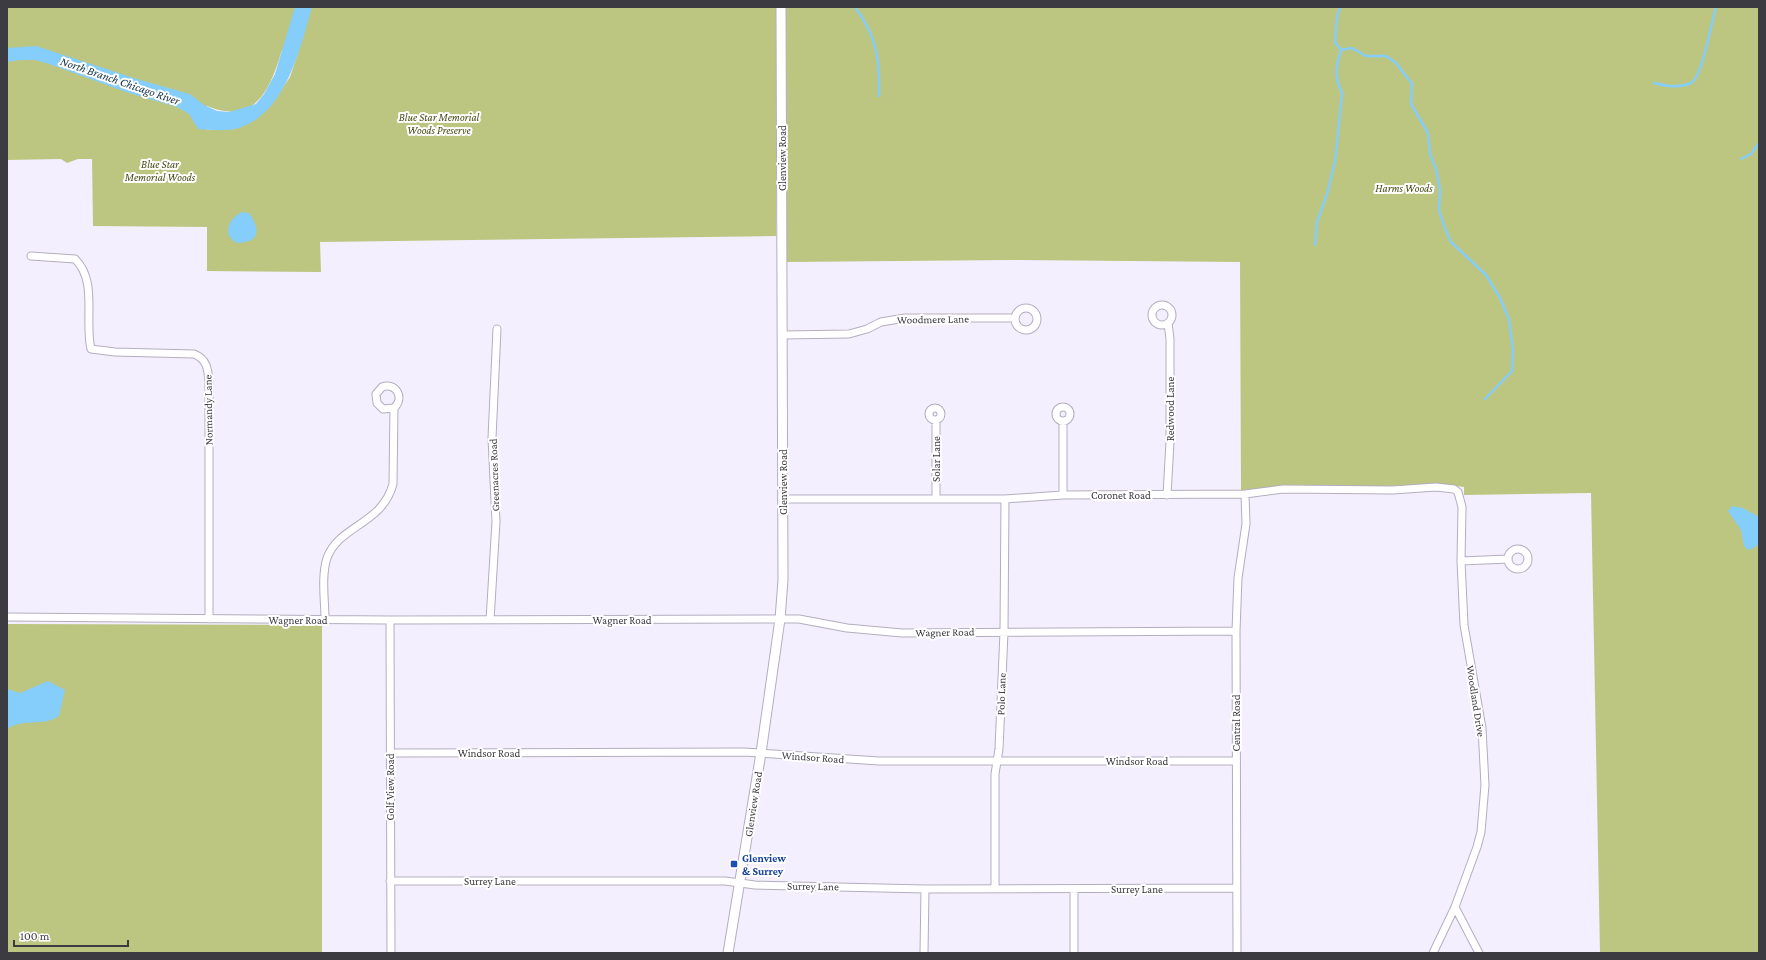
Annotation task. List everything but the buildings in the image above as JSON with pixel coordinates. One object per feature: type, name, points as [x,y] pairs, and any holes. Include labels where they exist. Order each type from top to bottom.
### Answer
[{"type":"main road","name":"Glenview Road","points":[[728,953],[761,753],[780,619],[783,556],[781,7]]},
{"type":"street","name":"Normandy Lane","points":[[31,256],[75,259],[83,267],[88,280],[88,337],[92,348],[115,352],[194,354],[204,359],[207,364],[209,382],[209,619]]},
{"type":"street","name":"Woodmere Lane","points":[[782,335],[849,334],[867,329],[881,322],[905,318],[1016,318]]},
{"type":"street","name":"Redwood Lane","points":[[1167,495],[1170,442],[1170,339],[1168,323]]},
{"type":"street","name":"Greenacres Road","points":[[490,620],[496,522],[492,438],[497,329]]},
{"type":"street","points":[[325,620],[324,580],[327,558],[338,542],[378,511],[390,494],[393,484],[394,408]]},
{"type":"street","name":"Solar Lane","points":[[936,420],[936,499]]},
{"type":"street","points":[[1063,421],[1063,495]]},
{"type":"street","name":"Coronet Road","points":[[782,499],[1005,499],[1063,495],[1245,494],[1283,489],[1393,490],[1436,487],[1446,488],[1458,492]]},
{"type":"street","name":"Woodland Drive","points":[[1433,953],[1455,907],[1477,847],[1481,832],[1485,785],[1482,728],[1464,625],[1461,561],[1462,507],[1458,492]]},
{"type":"street","name":"Central Road","points":[[1237,953],[1236,631],[1238,578],[1246,524],[1245,494]]},
{"type":"street","name":"Polo Lane","points":[[995,888],[996,774],[1004,632],[1005,499]]},
{"type":"street","points":[[1461,561],[1508,559]]},
{"type":"street","name":"Wagner Road","points":[[7,617],[325,620],[799,619],[847,628],[902,633],[1236,631]]},
{"type":"street","name":"Golf View Road","points":[[390,620],[391,953]]},
{"type":"street","name":"Windsor Road","points":[[390,753],[761,753],[860,761],[1236,761]]},
{"type":"street","name":"Surrey Lane","points":[[390,881],[717,881],[740,884],[925,889],[1237,888]]},
{"type":"street","points":[[924,953],[925,889]]},
{"type":"street","points":[[1074,889],[1074,953]]},
{"type":"street","points":[[1455,907],[1480,953]]},
{"type":"green space","name":"Blue Star Memorial Woods Preserve","points":[[7,7],[776,7],[776,236],[320,242],[321,272],[207,271],[207,227],[93,226],[92,159],[78,159],[67,163],[61,159],[7,160]],"holes":[[[282,50],[299,50],[290,77],[271,105],[235,129],[207,130],[207,106],[224,111],[237,111],[249,108],[266,91]]]},
{"type":"green space","name":"Harms Woods","points":[[786,7],[1759,7],[1759,953],[1600,953],[1591,493],[1464,495],[1464,487],[1438,484],[1363,487],[1284,486],[1241,491],[1240,262],[1012,260],[787,262]]},
{"type":"green space","points":[[7,624],[322,625],[322,953],[7,953]]},
{"type":"water","name":"North Branch Chicago River","points":[[295,7],[312,7],[296,61],[288,79],[278,96],[266,111],[252,122],[235,129],[198,129],[189,114],[177,107],[129,93],[35,60],[7,62],[7,48],[36,46],[140,80],[190,94],[204,105],[217,111],[229,112],[256,104],[264,94],[275,74]]},
{"type":"water","points":[[242,212],[249,213],[253,219],[256,234],[251,240],[237,243],[229,236],[228,231],[230,222]]},
{"type":"water","points":[[1732,506],[1743,508],[1759,517],[1759,544],[1754,548],[1748,550],[1744,546],[1741,530],[1728,511]]},
{"type":"water","points":[[48,681],[65,690],[59,716],[47,721],[19,724],[7,729],[7,689],[20,693]]},
{"type":"waterway","points":[[855,7],[868,28],[876,49],[879,71],[879,96]]},
{"type":"waterway","points":[[1340,7],[1337,17],[1335,42],[1341,50],[1352,48],[1366,56],[1386,56],[1396,63],[1412,84],[1411,104],[1428,133],[1430,154],[1436,169],[1440,190],[1439,210],[1444,226],[1451,242],[1486,275],[1499,296],[1509,319],[1513,351],[1512,371],[1485,399]]},
{"type":"waterway","points":[[1654,83],[1668,86],[1682,86],[1691,83],[1695,79],[1703,60],[1716,7]]},
{"type":"waterway","points":[[1315,245],[1317,222],[1327,194],[1335,162],[1342,93],[1337,77],[1338,61],[1341,50]]},
{"type":"waterway","points":[[1741,159],[1751,154],[1759,143]]},
{"type":"place","name":"Glenview & Surrey","points":[[734,864]]},
{"type":"park label","name":"Blue Star Memorial Woods","points":[[160,170]]}]
